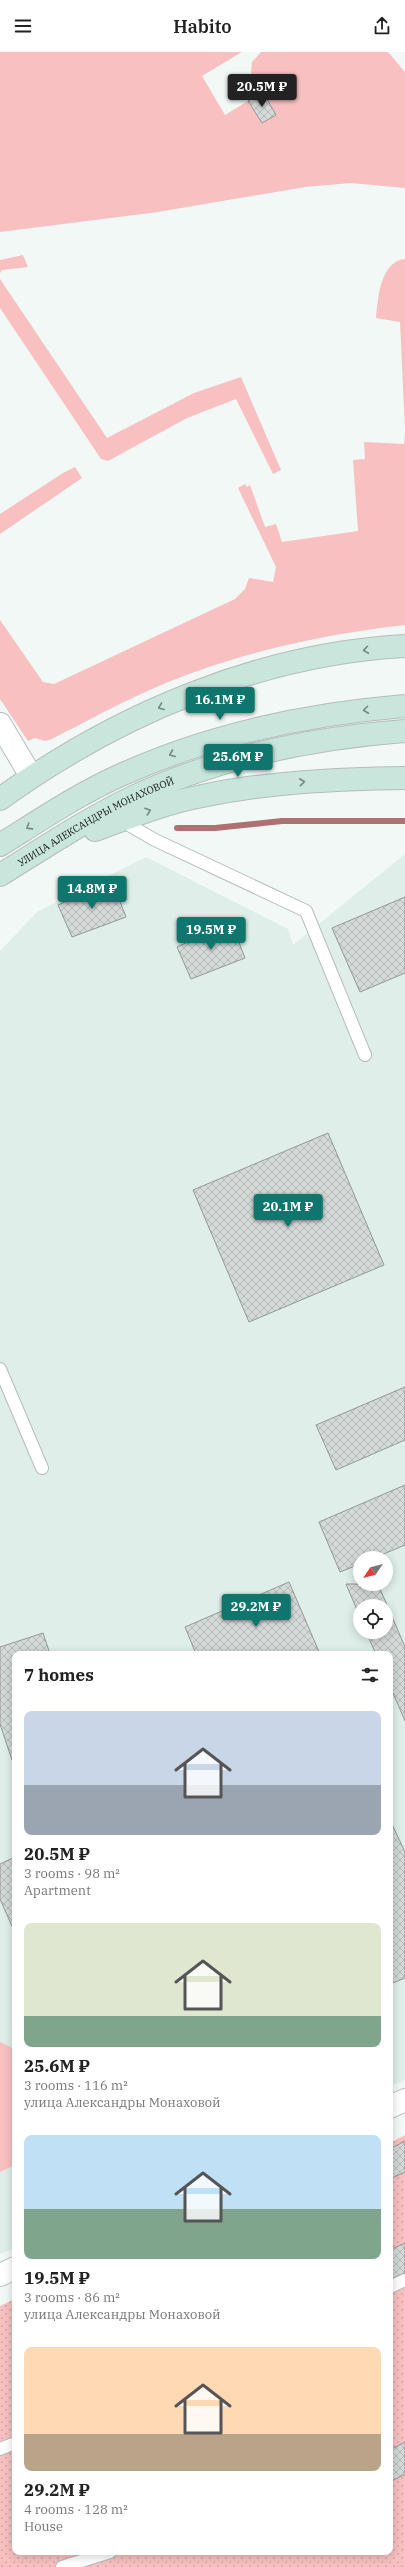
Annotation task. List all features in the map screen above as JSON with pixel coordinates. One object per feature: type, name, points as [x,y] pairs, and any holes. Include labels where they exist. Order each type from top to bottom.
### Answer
[{"type":"main road","points":[[0,799],[31,776],[79,748],[147,713],[228,681],[300,661],[405,646]]},
{"type":"main road","points":[[0,845],[69,802],[123,774],[181,751],[253,729],[322,715],[405,706]]},
{"type":"main road","name":"УЛИЦА АЛЕКСАНДРЫ МОНАХОВОЙ","points":[[0,874],[32,854],[121,812],[189,774],[259,754],[327,740],[405,731]]},
{"type":"main road","points":[[121,812],[252,787],[331,780],[405,778]]},
{"type":"street","points":[[0,724],[31,776]]},
{"type":"street","points":[[393,2106],[405,2100]]},
{"type":"street","points":[[0,2274],[12,2269]]},
{"type":"lane","points":[[121,812],[129,825],[155,840],[306,911],[365,1055]]},
{"type":"lane","points":[[0,1369],[42,1468]]},
{"type":"lane","points":[[393,2286],[405,2280]]},
{"type":"lane","points":[[0,2449],[12,2444]]},
{"type":"lane","points":[[62,2567],[100,2555]]},
{"type":"shaded area","points":[[0,52],[242,52],[202,76],[225,115],[248,101],[262,123],[276,115],[251,74],[252,62],[261,52],[388,52],[405,72],[405,188],[351,183],[305,187],[158,212],[0,232]]},
{"type":"shaded area","points":[[23,255],[28,267],[2,270],[0,273],[0,260]]},
{"type":"shaded area","points":[[404,259],[405,430],[400,322],[376,318],[379,292],[385,274],[396,262]]},
{"type":"shaded area","points":[[0,279],[107,438],[194,393],[241,377],[281,470],[273,474],[236,399],[187,418],[108,461],[101,459],[0,308]]},
{"type":"shaded area","points":[[405,433],[405,625],[308,640],[244,656],[152,689],[52,739],[45,741],[35,738],[28,741],[0,699],[0,620],[43,682],[54,684],[235,599],[245,589],[249,578],[273,582],[276,567],[238,488],[245,484],[247,487],[250,485],[265,527],[276,524],[282,542],[358,531],[353,460],[365,459],[364,442],[404,444]]},
{"type":"shaded area","points":[[75,467],[82,478],[0,534],[0,514],[63,473]]},
{"type":"shaded area","points":[[405,854],[405,2080],[393,2085],[393,1651],[12,1651],[12,2249],[0,2254],[0,951],[37,912],[146,857],[288,929],[293,945]]},
{"type":"shaded area","points":[[0,2042],[12,2048],[12,2166],[0,2172]]},
{"type":"shaded area","points":[[405,2135],[405,2567],[0,2567],[0,2306],[12,2300],[12,2555],[393,2555],[393,2141]]},
{"type":"building","points":[[263,92],[276,115],[262,123],[248,101]]},
{"type":"building","points":[[112,881],[126,917],[72,937],[58,905]]},
{"type":"building","points":[[405,897],[405,973],[360,992],[332,928]]},
{"type":"building","points":[[231,922],[245,958],[191,979],[177,947]]},
{"type":"building","points":[[328,1133],[384,1265],[249,1322],[193,1190]]},
{"type":"building","points":[[405,1387],[405,1440],[336,1470],[316,1425]]},
{"type":"building","points":[[405,1485],[405,1545],[391,1551],[353,1551],[353,1567],[340,1572],[319,1522]]},
{"type":"building","points":[[289,1582],[319,1651],[195,1651],[185,1627]]},
{"type":"building","points":[[346,1584],[353,1584],[353,1591],[381,1591],[384,1599],[353,1599],[353,1600]]},
{"type":"building","points":[[393,1619],[405,1647],[405,1721],[393,1693],[393,1651],[375,1651],[369,1639],[393,1639]]},
{"type":"building","points":[[43,1633],[49,1651],[12,1651],[12,1760],[0,1724],[0,1647]]},
{"type":"building","points":[[393,1826],[405,1852],[405,1978],[393,1983]]},
{"type":"building","points":[[12,1858],[12,1926],[0,1899],[0,1864]]},
{"type":"building","points":[[405,2141],[405,2172],[393,2178],[393,2147]]},
{"type":"building","points":[[405,2243],[405,2273],[393,2278],[393,2249]]},
{"type":"building","points":[[405,2442],[405,2474],[393,2480],[393,2448]]},
{"type":"waterway","points":[[177,828],[215,828],[282,821],[405,821]]}]
